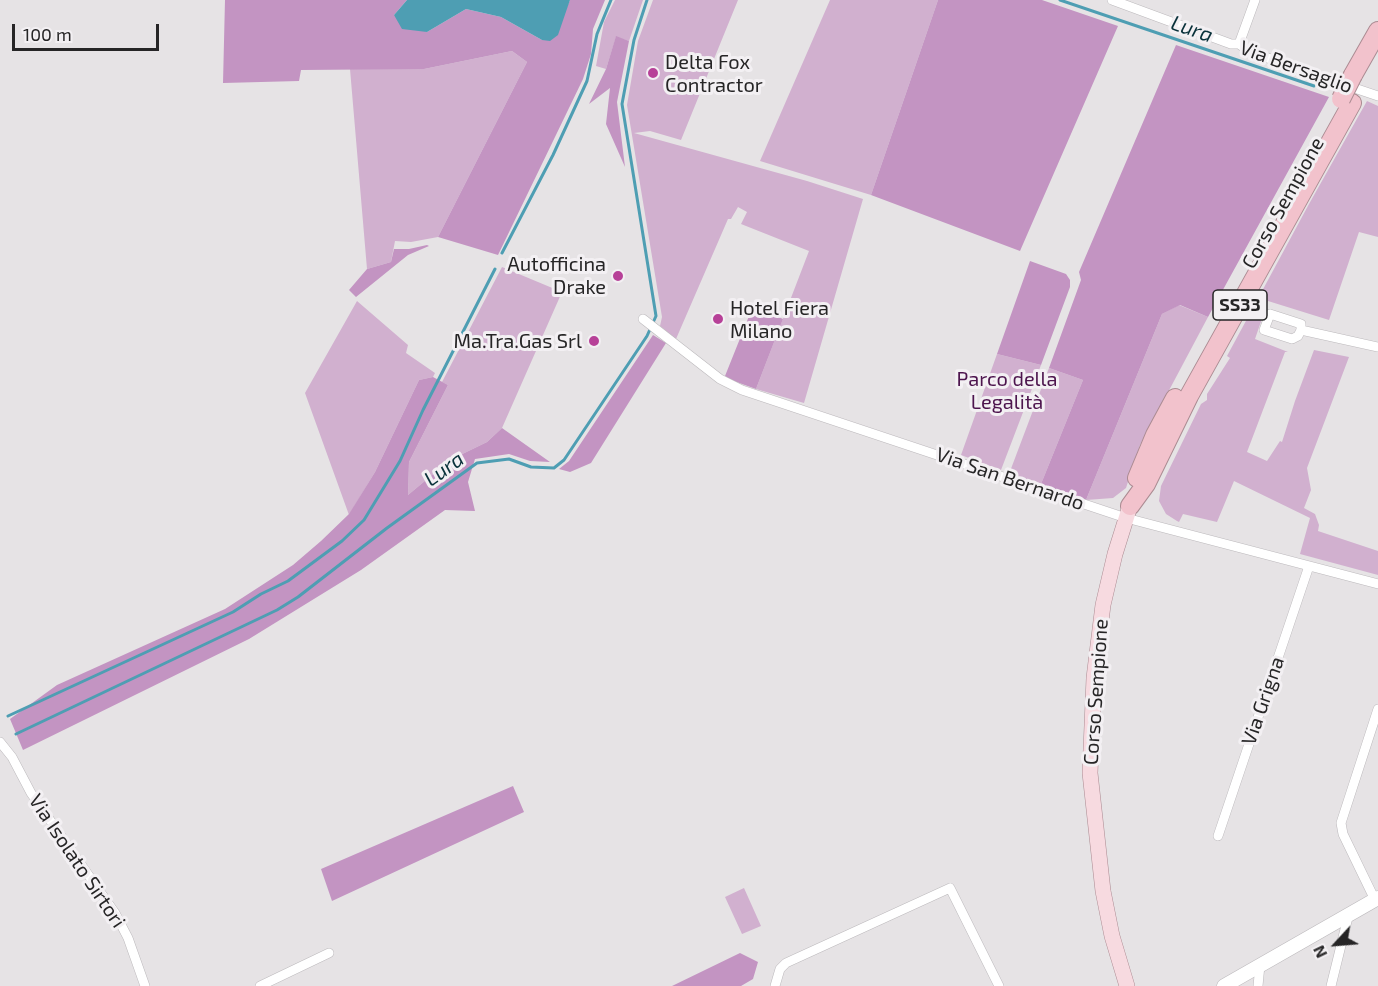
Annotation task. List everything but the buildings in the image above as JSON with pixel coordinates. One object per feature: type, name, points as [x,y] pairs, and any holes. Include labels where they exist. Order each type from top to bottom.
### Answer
[{"type":"highway","name":"Corso Sempione","points":[[1128,512],[1138,473],[1155,435],[1346,101],[1378,31]]},
{"type":"highway","name":"Corso Sempione","points":[[1358,78],[1378,53]]},
{"type":"main road","name":"Corso Sempione","points":[[1126,985],[1112,936],[1103,891],[1090,773],[1094,678],[1103,605],[1128,512]]},
{"type":"street","name":"Via Bersaglio","points":[[1112,0],[1222,41],[1239,44],[1258,55],[1378,96]]},
{"type":"street","points":[[1239,44],[1255,0]]},
{"type":"street","name":"Via San Bernardo","points":[[643,319],[720,379],[742,390],[1128,512],[1378,584]]},
{"type":"street","points":[[1302,330],[1378,347]]},
{"type":"street","name":"Via Grigna","points":[[1218,836],[1309,566]]},
{"type":"street","points":[[1224,986],[1376,899],[1343,834],[1341,823],[1378,709]]},
{"type":"street","name":"Via Isolato Sirtori","points":[[0,742],[12,757],[31,793],[115,914],[128,938],[145,986]]},
{"type":"street","points":[[775,986],[780,969],[786,963],[950,888],[999,986]]},
{"type":"street","points":[[1331,986],[1349,914]]},
{"type":"street","points":[[260,986],[329,953]]},
{"type":"street","points":[[1258,986],[1260,965]]},
{"type":"green space","points":[[615,0],[643,0],[629,41],[616,37],[606,69],[596,66],[604,22]]},
{"type":"green space","points":[[653,0],[738,0],[681,140],[650,131],[634,133],[863,199],[804,403],[756,389],[809,251],[741,224],[747,212],[738,207],[731,219],[728,219],[676,339],[660,326],[662,317],[627,105],[638,41]]},
{"type":"green space","points":[[830,0],[938,0],[871,195],[760,161]]},
{"type":"green space","points":[[512,51],[527,62],[438,237],[411,242],[395,241],[391,262],[367,269],[350,69],[424,69]]},
{"type":"green space","points":[[1367,101],[1378,106],[1378,237],[1359,232],[1329,320],[1268,301],[1255,339],[1288,352],[1285,352],[1247,452],[1267,461],[1280,441],[1282,442],[1314,350],[1349,357],[1307,468],[1311,490],[1304,508],[1315,514],[1319,525],[1318,531],[1378,551],[1378,575],[1300,554],[1310,518],[1234,481],[1217,522],[1183,514],[1179,522],[1166,514],[1159,501],[1161,486],[1201,404],[1207,400],[1207,394],[1230,358],[1227,356]]},
{"type":"green space","points":[[502,267],[562,292],[502,428],[487,442],[450,460],[408,495],[409,462],[448,385],[442,382]]},
{"type":"green space","points":[[357,301],[408,345],[406,353],[435,373],[433,377],[419,380],[375,472],[349,515],[305,393]]},
{"type":"green space","points":[[1179,305],[1208,317],[1140,445],[1126,488],[1113,498],[1086,500],[1162,314]]},
{"type":"green space","name":"Parco della Legalità","points":[[997,354],[1041,365],[1001,470],[961,455]]},
{"type":"green space","points":[[1049,368],[1083,380],[1041,484],[1009,474]]},
{"type":"green space","points":[[744,888],[761,926],[742,934],[725,897]]},
{"type":"shaded area","points":[[225,0],[407,0],[394,15],[427,32],[466,9],[501,17],[542,40],[565,11],[570,0],[605,0],[593,29],[591,54],[583,79],[498,255],[438,237],[527,62],[512,51],[424,69],[301,70],[299,81],[223,83]]},
{"type":"shaded area","points":[[938,0],[1042,0],[1118,26],[1020,251],[871,195]]},
{"type":"shaded area","points":[[616,36],[629,41],[617,102],[625,167],[606,124],[610,88],[589,104],[606,69]]},
{"type":"shaded area","points":[[1176,45],[1329,97],[1208,317],[1180,305],[1162,314],[1086,500],[1041,484],[1083,380],[1049,368],[1081,280],[1079,272]]},
{"type":"shaded area","points":[[429,246],[408,255],[356,297],[349,290],[367,269],[391,262],[394,249],[409,249]]},
{"type":"shaded area","points":[[1030,261],[1066,274],[1070,280],[1070,287],[1041,365],[997,354]]},
{"type":"shaded area","points":[[753,306],[783,319],[756,389],[725,376]]},
{"type":"shaded area","points":[[653,335],[666,343],[591,463],[570,472],[559,469],[569,461]]},
{"type":"shaded area","points":[[433,377],[448,385],[409,462],[408,495],[450,460],[487,442],[502,428],[550,462],[530,461],[509,454],[475,459],[468,482],[475,511],[445,510],[361,570],[249,639],[23,750],[10,719],[57,685],[225,609],[293,565],[321,541],[349,514],[375,472],[419,380]]},
{"type":"shaded area","points":[[513,786],[524,812],[332,901],[321,869]]},
{"type":"shaded area","points":[[740,953],[758,962],[753,979],[741,986],[672,986]]},
{"type":"water","points":[[407,0],[570,0],[558,35],[550,41],[542,40],[501,17],[466,9],[427,32],[402,29],[394,15]]},
{"type":"waterway","points":[[502,253],[553,155],[587,81],[597,34],[611,0]]},
{"type":"waterway","name":"Lura","points":[[16,734],[277,610],[298,597],[387,528],[477,463],[509,459],[531,467],[554,468],[564,460],[647,336],[656,316],[622,104],[634,40],[647,0]]},
{"type":"waterway","name":"Lura","points":[[1060,0],[1314,86]]},
{"type":"waterway","points":[[8,716],[233,612],[261,594],[288,581],[342,541],[364,520],[400,461],[423,410],[495,269]]},
{"type":"place","name":"Delta Fox Contractor","points":[[653,73]]},
{"type":"place","name":"Autofficina Drake","points":[[618,276]]},
{"type":"place","name":"Hotel Fiera Milano","points":[[718,319]]},
{"type":"place","name":"Ma.Tra.Gas Srl","points":[[594,341]]}]
